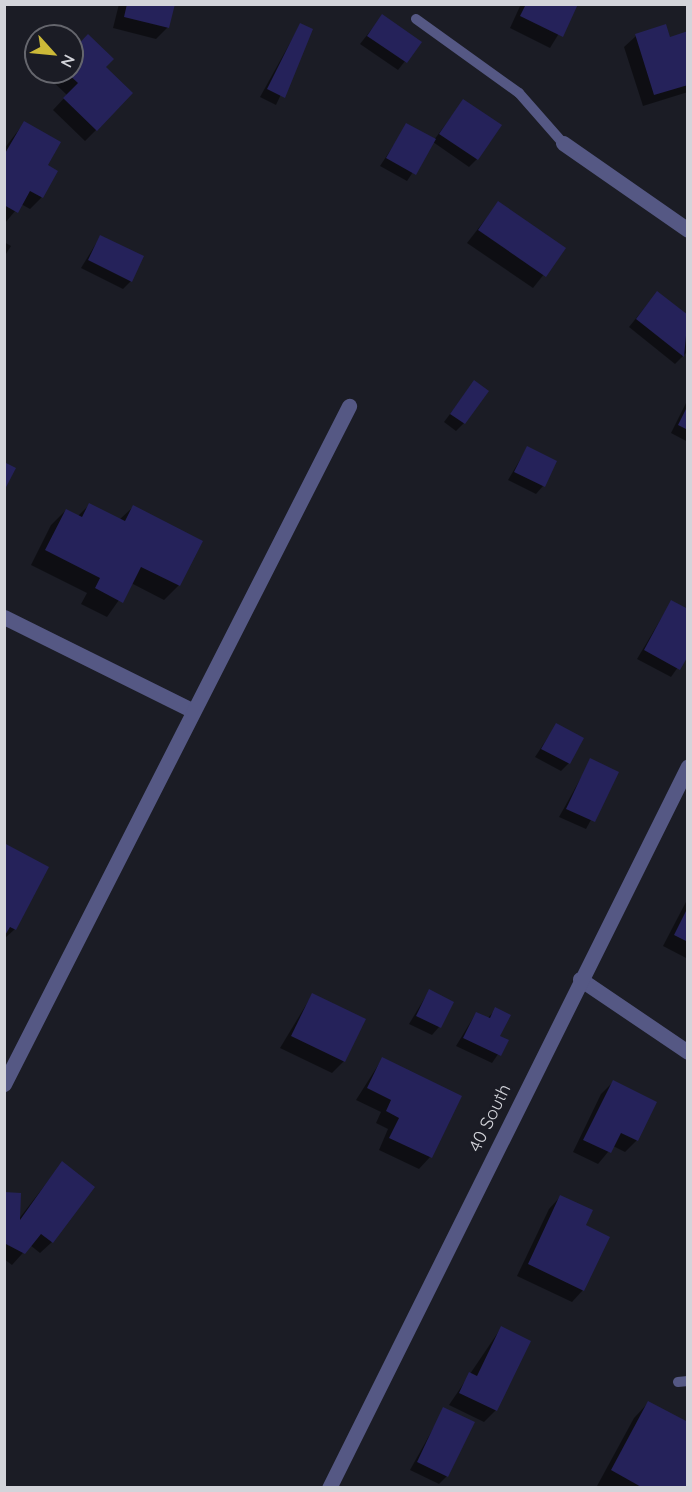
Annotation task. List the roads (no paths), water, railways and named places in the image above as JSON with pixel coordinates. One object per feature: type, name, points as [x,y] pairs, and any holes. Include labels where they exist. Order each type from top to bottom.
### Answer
[{"type":"street","points":[[562,143],[687,230]]},
{"type":"street","points":[[4,1084],[349,406]]},
{"type":"street","points":[[4,617],[193,711]]},
{"type":"street","name":"40 South","points":[[329,1488],[687,766]]},
{"type":"street","points":[[580,980],[687,1052]]},
{"type":"lane","points":[[416,19],[519,93],[562,143]]}]
